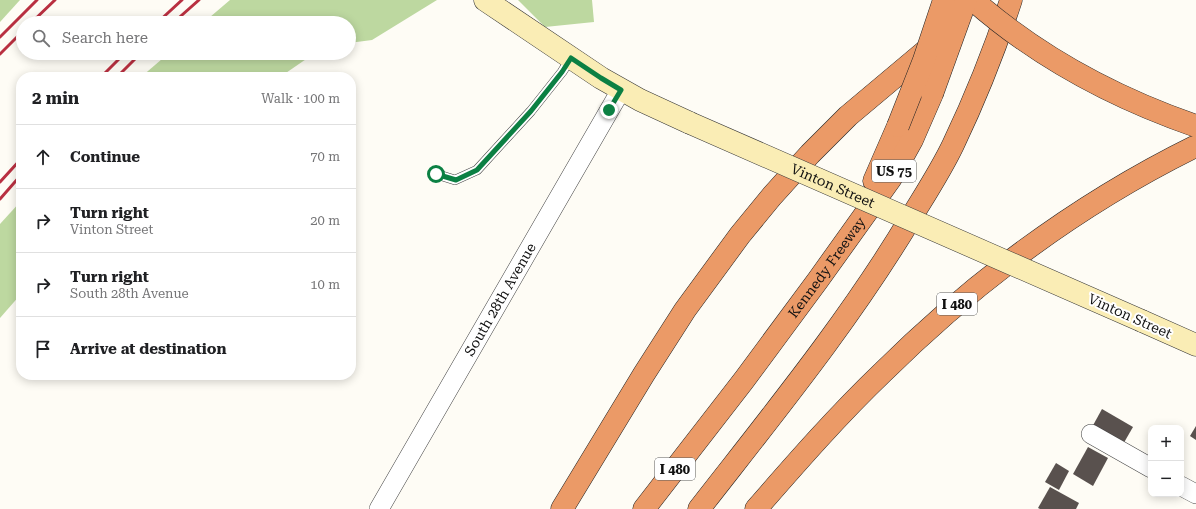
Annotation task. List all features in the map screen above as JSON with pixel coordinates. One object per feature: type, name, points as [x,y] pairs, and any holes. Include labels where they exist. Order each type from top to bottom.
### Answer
[{"type":"highway","points":[[845,242],[878,173],[898,126],[924,60],[944,0]]},
{"type":"highway","name":"Kennedy Freeway","points":[[644,509],[744,380],[891,178],[912,140],[932,94],[966,0]]},
{"type":"highway","points":[[973,0],[987,13],[1044,53],[1102,87],[1169,117],[1196,126]]},
{"type":"highway","points":[[562,509],[628,399],[685,310],[758,213],[810,154],[848,116],[975,10],[991,0]]},
{"type":"highway","points":[[699,509],[844,321],[881,267],[934,180],[952,146],[970,107],[1011,0]]},
{"type":"highway","name":"I 480","points":[[756,509],[820,437],[883,372],[951,309],[987,279],[1036,242],[1097,201],[1196,146]]},
{"type":"street","name":"Vinton Street","points":[[485,0],[601,78],[640,100],[1196,345]]},
{"type":"street","name":"South 28th Avenue","points":[[379,509],[621,90]]},
{"type":"street","points":[[1091,434],[1148,466]]},
{"type":"street","points":[[1184,488],[1196,494]]},
{"type":"lane","points":[[436,174],[456,180],[477,170],[531,111],[562,72],[571,58]]},
{"type":"green space","points":[[0,0],[20,0],[0,22]]},
{"type":"green space","points":[[230,0],[437,0],[372,40],[356,42],[356,16],[211,16]]},
{"type":"green space","points":[[518,0],[592,0],[594,22],[545,27]]},
{"type":"green space","points":[[161,60],[305,60],[287,72],[147,72]]},
{"type":"green space","points":[[16,206],[16,300],[0,318],[0,224]]},
{"type":"building","points":[[1102,409],[1133,427],[1122,446],[1091,429]]},
{"type":"building","points":[[1196,426],[1196,440],[1190,436]]},
{"type":"building","points":[[1088,447],[1108,458],[1093,486],[1073,474]]},
{"type":"building","points":[[1056,463],[1069,471],[1059,490],[1045,482]]},
{"type":"building","points":[[1050,487],[1079,503],[1076,509],[1038,508]]},
{"type":"railway","points":[[21,16],[37,0]]},
{"type":"railway","points":[[38,16],[55,0]]},
{"type":"railway","points":[[165,16],[182,0]]},
{"type":"railway","points":[[181,16],[199,0]]},
{"type":"railway","points":[[0,37],[16,21]]},
{"type":"railway","points":[[0,54],[16,38]]},
{"type":"railway","points":[[106,72],[118,60]]},
{"type":"railway","points":[[122,72],[134,60]]},
{"type":"railway","points":[[0,182],[16,164]]},
{"type":"railway","points":[[0,199],[16,181]]},
{"type":"route","points":[[436,174],[456,180],[477,170],[531,111],[562,72],[571,58],[621,90],[609,110]]}]
